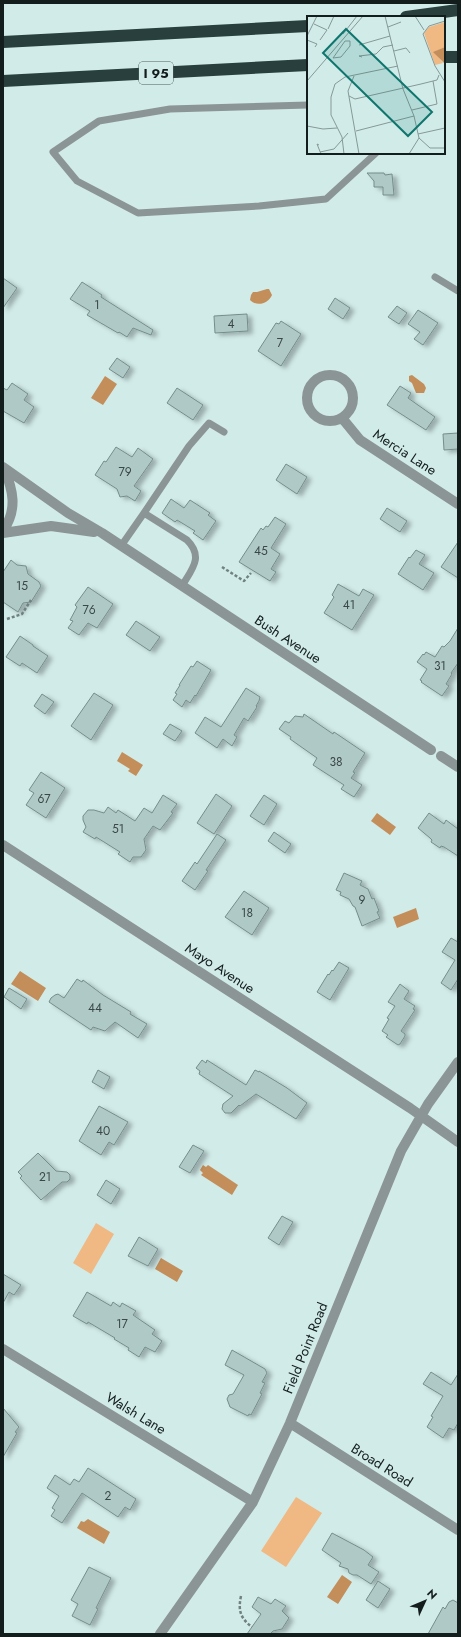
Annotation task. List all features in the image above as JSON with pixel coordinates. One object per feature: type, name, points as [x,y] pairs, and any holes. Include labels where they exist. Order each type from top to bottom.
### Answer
[{"type":"highway","points":[[413,16],[458,10]]},
{"type":"highway","points":[[445,19],[458,18]]},
{"type":"highway","points":[[3,42],[307,26]]},
{"type":"highway","points":[[445,57],[458,57]]},
{"type":"highway","name":"I 95","points":[[3,81],[307,65]]},
{"type":"street","points":[[328,374],[338,375],[345,379],[352,388],[353,402],[350,411],[342,418],[334,421],[323,420],[312,413],[308,406],[307,394],[308,388],[314,380],[328,374]]},
{"type":"street","name":"Mercia Lane","points":[[342,418],[360,440],[458,504]]},
{"type":"street","points":[[3,467],[11,486],[12,508],[10,517],[3,532]]},
{"type":"street","name":"Bush Avenue","points":[[3,467],[68,513],[102,533],[431,750]]},
{"type":"street","points":[[3,532],[51,526],[76,528],[102,533]]},
{"type":"street","name":"Bush Avenue","points":[[442,756],[458,767]]},
{"type":"street","name":"Mayo Avenue","points":[[3,845],[410,1108],[458,1142]]},
{"type":"street","name":"Field Point Road","points":[[160,1634],[253,1502],[290,1423],[401,1151],[421,1117],[458,1062]]},
{"type":"street","name":"Walsh Lane","points":[[3,1349],[253,1502]]},
{"type":"street","name":"Broad Road","points":[[290,1423],[458,1530]]},
{"type":"lane","points":[[307,105],[170,109],[99,121],[53,152],[77,181],[138,213],[259,206],[326,199],[375,154]]},
{"type":"lane","points":[[435,277],[458,291]]},
{"type":"lane","points":[[121,546],[189,446],[208,423],[224,432]]},
{"type":"lane","points":[[144,513],[188,540],[193,545],[197,554],[182,586]]},
{"type":"lane","name":"Bush Avenue","points":[[431,750],[442,756]]},
{"type":"path","points":[[222,567],[244,581],[251,573]]},
{"type":"path","points":[[7,619],[22,614],[31,600]]},
{"type":"path","points":[[241,1596],[239,1607],[240,1614],[242,1619],[252,1627]]},
{"type":"shaded area","points":[[269,289],[272,295],[268,301],[259,304],[250,300],[253,292]]},
{"type":"shaded area","points":[[412,375],[424,384],[426,388],[424,393],[416,393],[412,383],[409,381],[409,376]]},
{"type":"shaded area","points":[[105,376],[117,384],[103,405],[91,398]]},
{"type":"shaded area","points":[[122,752],[143,765],[136,776],[128,771],[130,769],[117,761]]},
{"type":"shaded area","points":[[377,813],[396,827],[390,835],[371,821]]},
{"type":"shaded area","points":[[416,908],[419,919],[397,928],[393,917]]},
{"type":"shaded area","points":[[20,971],[46,988],[38,1001],[11,984]]},
{"type":"shaded area","points":[[203,1165],[206,1167],[208,1165],[238,1185],[232,1195],[201,1175],[203,1173],[200,1170]]},
{"type":"shaded area","points":[[96,1223],[114,1234],[91,1274],[73,1263]]},
{"type":"shaded area","points":[[161,1258],[183,1271],[177,1282],[155,1269]]},
{"type":"shaded area","points":[[296,1497],[322,1513],[286,1567],[261,1551]]},
{"type":"shaded area","points":[[88,1519],[110,1532],[104,1544],[77,1528],[81,1521],[84,1522]]},
{"type":"shaded area","points":[[342,1575],[352,1582],[338,1604],[327,1597]]},
{"type":"building","points":[[367,173],[384,173],[385,175],[392,174],[394,195],[383,195],[383,187],[374,187],[374,181]]},
{"type":"building","points":[[3,278],[17,288],[3,308]]},
{"type":"building","points":[[82,282],[102,295],[101,297],[153,330],[151,335],[133,328],[127,337],[87,315],[90,311],[70,299]]},
{"type":"building","points":[[335,298],[350,308],[343,319],[328,309]]},
{"type":"building","points":[[397,306],[407,313],[399,324],[388,317]]},
{"type":"building","points":[[418,310],[438,323],[423,345],[414,339],[420,332],[408,324]]},
{"type":"building","points":[[247,314],[248,331],[215,333],[214,316]]},
{"type":"building","points":[[281,321],[301,334],[281,366],[258,351],[276,323],[279,324]]},
{"type":"building","points":[[117,358],[130,367],[123,378],[109,369]]},
{"type":"building","points":[[12,383],[28,394],[24,400],[34,407],[24,423],[3,411],[3,388],[7,390]]},
{"type":"building","points":[[400,386],[411,393],[408,398],[435,417],[426,430],[387,405]]},
{"type":"building","points":[[177,388],[203,405],[193,420],[167,403]]},
{"type":"building","points":[[458,433],[458,449],[444,450],[443,434]]},
{"type":"building","points":[[116,447],[132,457],[138,448],[153,459],[134,486],[141,491],[135,501],[127,496],[120,497],[117,489],[95,475]]},
{"type":"building","points":[[286,464],[307,477],[297,494],[276,480]]},
{"type":"building","points":[[171,499],[184,508],[190,500],[210,513],[208,515],[216,521],[203,540],[193,533],[195,531],[177,520],[175,522],[162,513]]},
{"type":"building","points":[[387,508],[407,521],[400,532],[380,519]]},
{"type":"building","points":[[275,517],[286,524],[271,548],[280,554],[271,569],[276,572],[270,581],[239,562],[261,528],[263,530],[266,526],[268,527]]},
{"type":"building","points":[[458,542],[458,578],[441,567]]},
{"type":"building","points":[[416,550],[425,555],[419,564],[434,573],[423,590],[398,574],[409,557],[410,558]]},
{"type":"building","points":[[11,560],[17,565],[26,566],[28,574],[39,582],[41,586],[31,602],[23,603],[18,612],[3,602],[3,572]]},
{"type":"building","points":[[338,584],[359,596],[363,589],[374,595],[352,630],[324,613],[334,597],[332,595]]},
{"type":"building","points":[[88,587],[113,604],[97,628],[88,623],[79,635],[68,628],[73,621],[70,620],[77,607],[75,605]]},
{"type":"building","points":[[136,621],[160,637],[150,651],[126,635]]},
{"type":"building","points":[[458,628],[458,663],[446,684],[449,686],[442,696],[421,682],[422,681],[420,680],[427,669],[417,662],[426,652],[435,657],[442,646],[444,647],[450,641]]},
{"type":"building","points":[[20,636],[48,656],[37,673],[22,663],[20,666],[6,657]]},
{"type":"building","points":[[197,661],[211,670],[196,696],[195,695],[190,703],[186,700],[182,707],[173,700],[177,694],[175,693],[191,666],[193,667]]},
{"type":"building","points":[[246,688],[260,697],[256,706],[257,707],[248,721],[244,718],[234,735],[237,737],[232,746],[223,739],[217,748],[195,733],[205,717],[221,727]]},
{"type":"building","points":[[94,693],[113,705],[91,740],[71,726]]},
{"type":"building","points":[[42,694],[54,702],[45,714],[34,706]]},
{"type":"building","points":[[304,714],[333,734],[334,732],[365,753],[351,778],[362,785],[354,797],[341,789],[344,785],[313,765],[317,758],[290,739],[291,737],[279,729],[285,721],[289,723],[295,716],[303,717]]},
{"type":"building","points":[[170,724],[182,731],[175,741],[163,734]]},
{"type":"building","points":[[41,772],[65,788],[46,818],[26,805],[34,793],[29,790]]},
{"type":"building","points":[[216,794],[232,806],[214,834],[197,823]]},
{"type":"building","points":[[163,795],[177,804],[171,812],[173,813],[160,830],[153,826],[144,839],[146,850],[141,857],[133,857],[130,862],[118,854],[120,852],[96,837],[95,839],[83,832],[86,827],[83,816],[88,810],[104,813],[108,807],[116,813],[118,810],[135,821],[144,808],[152,813]]},
{"type":"building","points":[[264,795],[277,804],[264,825],[250,816]]},
{"type":"building","points":[[429,813],[444,824],[446,820],[458,829],[458,856],[444,847],[441,846],[440,848],[431,842],[432,840],[418,828]]},
{"type":"building","points":[[274,832],[291,844],[285,853],[268,841]]},
{"type":"building","points":[[217,834],[226,840],[195,890],[182,881],[195,862],[197,864]]},
{"type":"building","points":[[344,873],[362,881],[360,885],[368,889],[372,899],[374,898],[380,918],[362,926],[355,907],[349,899],[340,895],[341,892],[336,890]]},
{"type":"building","points":[[244,891],[269,908],[252,935],[225,917]]},
{"type":"building","points":[[451,938],[458,942],[458,979],[451,990],[441,983],[455,960],[442,952]]},
{"type":"building","points":[[339,962],[349,968],[330,1000],[317,992],[328,974],[329,975],[332,970],[333,971]]},
{"type":"building","points":[[77,979],[82,982],[83,980],[103,995],[131,1012],[130,1014],[147,1024],[138,1038],[115,1022],[105,1031],[93,1027],[91,1030],[49,1002],[51,998],[58,994],[64,998]]},
{"type":"building","points":[[400,984],[409,991],[404,999],[415,1006],[413,1009],[415,1010],[401,1031],[405,1034],[405,1036],[398,1045],[386,1037],[388,1035],[382,1031],[389,1019],[387,1018],[395,1006],[388,1002]]},
{"type":"building","points":[[9,988],[27,999],[21,1009],[4,997]]},
{"type":"building","points":[[202,1060],[206,1063],[207,1060],[246,1085],[255,1070],[259,1071],[287,1088],[307,1103],[296,1119],[256,1094],[240,1106],[239,1105],[231,1113],[225,1113],[222,1109],[223,1104],[233,1096],[199,1074],[200,1071],[196,1068]]},
{"type":"building","points":[[98,1070],[110,1077],[104,1089],[92,1082]]},
{"type":"building","points":[[99,1106],[128,1122],[114,1145],[109,1142],[101,1155],[79,1141]]},
{"type":"building","points":[[193,1145],[204,1151],[190,1173],[179,1167]]},
{"type":"building","points":[[38,1153],[56,1171],[67,1172],[70,1175],[70,1179],[67,1182],[62,1182],[41,1200],[20,1178],[22,1176],[18,1172]]},
{"type":"building","points":[[106,1180],[120,1189],[111,1204],[97,1195]]},
{"type":"building","points":[[282,1216],[293,1222],[279,1245],[268,1238]]},
{"type":"building","points":[[139,1237],[158,1249],[148,1266],[128,1256]]},
{"type":"building","points":[[3,1274],[21,1285],[14,1295],[9,1292],[3,1303]]},
{"type":"building","points":[[87,1292],[111,1306],[113,1302],[120,1307],[122,1303],[136,1311],[133,1315],[155,1330],[152,1334],[162,1341],[155,1352],[145,1347],[139,1357],[128,1350],[129,1348],[114,1339],[115,1338],[88,1322],[87,1324],[73,1316]]},
{"type":"building","points":[[232,1350],[265,1369],[267,1373],[262,1382],[265,1383],[260,1393],[262,1394],[251,1415],[249,1414],[248,1416],[230,1407],[227,1399],[229,1395],[233,1394],[244,1375],[225,1365]]},
{"type":"building","points":[[431,1372],[451,1385],[458,1374],[458,1423],[454,1430],[449,1428],[443,1438],[427,1427],[433,1417],[431,1416],[443,1396],[423,1384]]},
{"type":"building","points":[[3,1408],[19,1427],[3,1457]]},
{"type":"building","points":[[88,1468],[136,1499],[130,1510],[125,1507],[118,1517],[82,1493],[62,1523],[51,1516],[55,1510],[52,1508],[59,1496],[47,1488],[55,1475],[70,1485],[74,1479],[79,1482]]},
{"type":"building","points":[[332,1533],[364,1550],[373,1557],[368,1565],[379,1572],[371,1584],[357,1575],[349,1573],[348,1569],[339,1566],[341,1563],[322,1550]]},
{"type":"building","points":[[89,1567],[111,1578],[96,1608],[98,1609],[90,1625],[72,1616],[78,1604],[71,1600]]},
{"type":"building","points":[[378,1581],[390,1589],[378,1608],[366,1600]]},
{"type":"building","points":[[258,1597],[271,1604],[275,1599],[286,1606],[282,1611],[289,1618],[282,1629],[273,1631],[270,1634],[247,1634],[261,1614],[252,1607]]},
{"type":"building","points":[[453,1600],[458,1603],[458,1634],[428,1634],[443,1607],[445,1609],[449,1602]]}]
